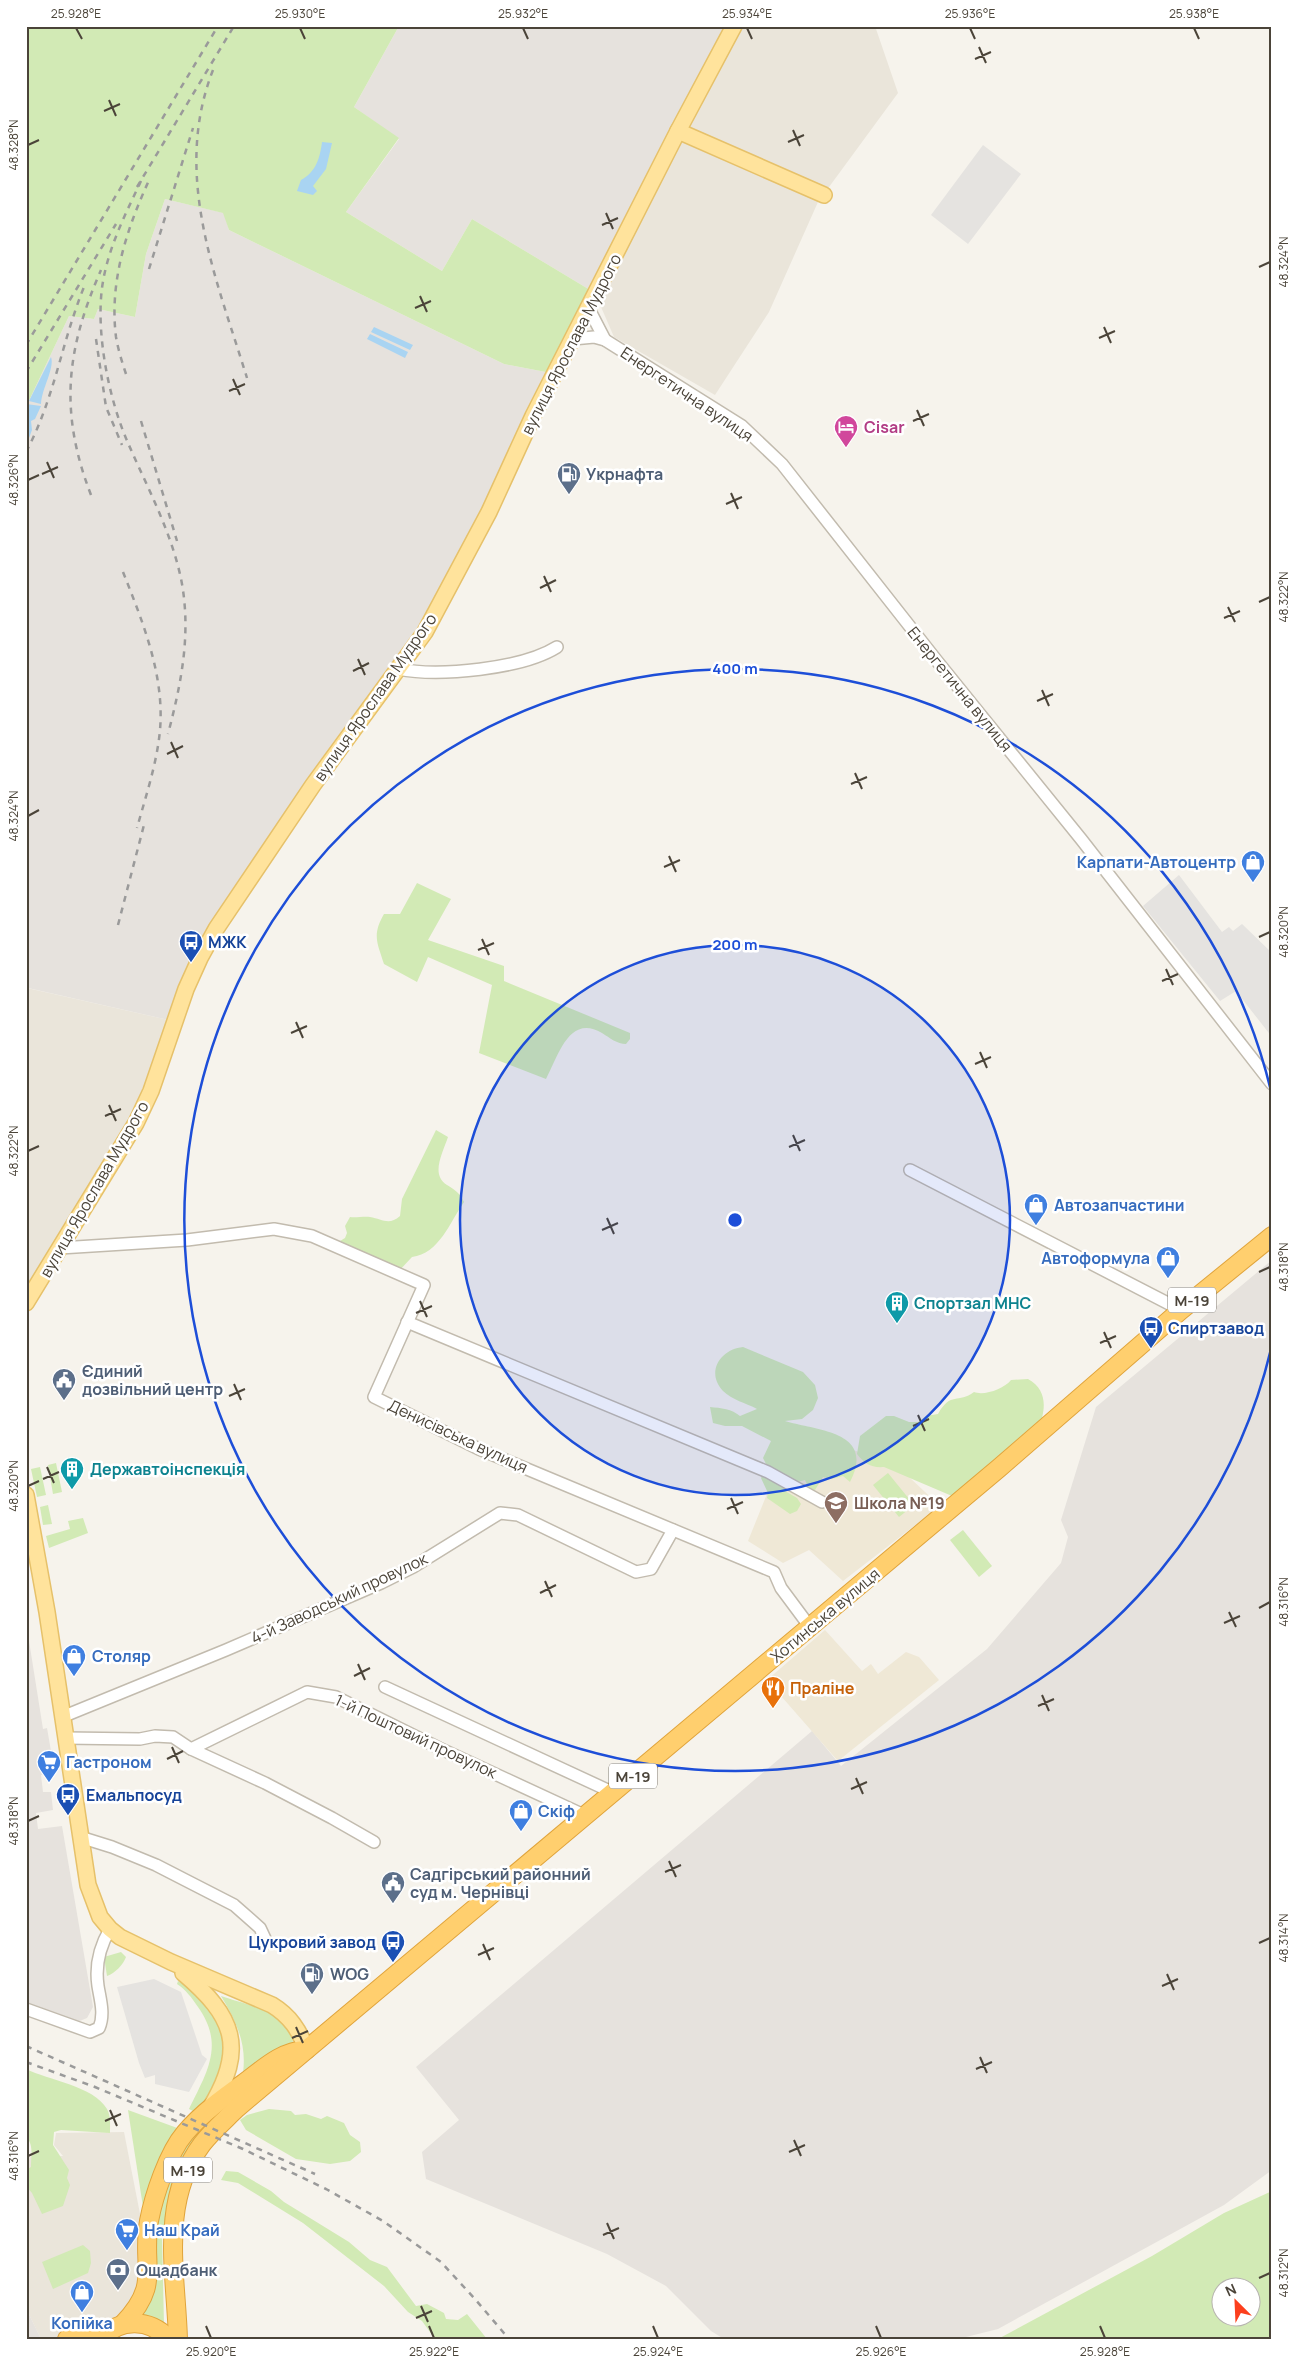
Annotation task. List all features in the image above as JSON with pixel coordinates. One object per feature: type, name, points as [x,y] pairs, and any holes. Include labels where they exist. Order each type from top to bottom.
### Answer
[{"type":"highway","name":"Хотинська вулиця","points":[[178,2339],[172,2240],[176,2207],[185,2176],[203,2143],[237,2108],[999,1468],[1181,1310],[1272,1236]]},
{"type":"highway","name":"Хотинська вулиця","points":[[208,2110],[283,2055],[307,2050]]},
{"type":"highway","name":"М-19","points":[[111,2330],[142,2301],[146,2289],[149,2222],[164,2175],[184,2134],[208,2110]]},
{"type":"highway","points":[[67,2339],[111,2330],[136,2322],[160,2330],[169,2339]]},
{"type":"main road","name":"вулиця Ярослава Мудрого","points":[[26,1303],[136,1122],[150,1091],[186,989],[216,929],[313,785],[425,632],[488,512],[533,416],[678,131],[734,26]]},
{"type":"main road","points":[[678,131],[824,195]]},
{"type":"main road","points":[[26,1496],[47,1612],[80,1837],[92,1898],[100,1917],[110,1929],[128,1941],[171,1962],[272,2005],[290,2020],[301,2035],[307,2050]]},
{"type":"main road","points":[[171,1962],[215,2003],[227,2024],[230,2037],[230,2058],[227,2070],[208,2110]]},
{"type":"street","name":"Енергетична вулиця","points":[[589,309],[605,340]]},
{"type":"street","name":"Енергетична вулиця","points":[[573,339],[594,338],[605,340],[742,426],[782,464],[937,661],[1081,839],[1272,1084]]},
{"type":"street","points":[[398,669],[419,673],[476,669],[530,659],[544,655],[557,647]]},
{"type":"street","points":[[910,1170],[1181,1310]]},
{"type":"street","name":"Денисівська вулиця","points":[[60,1248],[187,1240],[274,1230],[312,1236],[424,1285],[374,1396],[479,1449],[774,1572],[781,1588],[810,1627]]},
{"type":"street","points":[[407,1322],[768,1472],[822,1502]]},
{"type":"street","name":"4-й Заводський провулок","points":[[62,1717],[226,1650],[380,1583],[413,1567],[500,1512],[518,1515],[636,1572],[651,1569],[673,1530]]},
{"type":"street","points":[[385,1687],[614,1792]]},
{"type":"street","name":"1-й Поштовий провулок","points":[[191,1750],[307,1692],[321,1693],[336,1697],[439,1748],[586,1816]]},
{"type":"street","points":[[65,1738],[140,1739],[155,1736],[172,1737],[191,1750],[265,1783],[374,1842]]},
{"type":"street","points":[[80,1837],[112,1847],[156,1865],[234,1905],[260,1928],[268,1943]]},
{"type":"street","points":[[26,2009],[90,2032],[99,2028],[102,2016],[98,1983],[99,1957],[102,1942],[110,1929]]},
{"type":"shaded area","points":[[399,26],[732,26],[595,293],[472,219],[442,271],[346,212],[399,139],[354,107]]},
{"type":"shaded area","points":[[732,26],[875,26],[898,93],[818,202],[769,312],[715,395],[614,337],[595,293]]},
{"type":"shaded area","points":[[983,145],[1021,174],[968,244],[931,215]]},
{"type":"shaded area","points":[[165,199],[224,213],[229,230],[504,364],[551,373],[425,631],[216,927],[173,1021],[28,988],[26,992],[26,407],[69,316],[94,319],[98,309],[135,317],[146,254]]},
{"type":"shaded area","points":[[1179,875],[1222,932],[1229,927],[1233,931],[1242,924],[1272,953],[1272,1037],[1236,991],[1220,1001],[1143,906]]},
{"type":"shaded area","points":[[27,988],[173,1021],[135,1122],[26,1297]]},
{"type":"shaded area","points":[[1272,1260],[1272,2170],[1224,2205],[998,2329],[958,2339],[724,2339],[711,2331],[666,2286],[607,2254],[426,2179],[422,2152],[459,2120],[416,2067],[812,1731],[841,1766],[987,1649],[1061,1563],[1068,1537],[1061,1520],[1096,1407]]},
{"type":"shaded area","name":"Школа №19","points":[[792,1432],[893,1462],[940,1506],[843,1581],[809,1550],[783,1563],[748,1541]]},
{"type":"shaded area","points":[[26,1622],[43,1729],[47,1728],[52,1757],[45,1759],[48,1774],[41,1775],[43,1792],[51,1792],[53,1810],[36,1813],[38,1829],[62,1826],[93,2007],[87,2018],[72,2024],[26,2007]]},
{"type":"shaded area","points":[[825,1630],[862,1671],[871,1664],[878,1674],[906,1652],[919,1657],[939,1680],[838,1761],[767,1680]]},
{"type":"shaded area","points":[[154,1979],[181,1992],[202,2055],[207,2059],[189,2092],[155,2084],[155,2075],[145,2078],[139,2063],[117,1987]]},
{"type":"shaded area","points":[[124,2132],[141,2219],[149,2243],[132,2317],[71,2339],[41,2339],[26,2308],[26,2157],[63,2156],[54,2145],[56,2133]]},
{"type":"shaded area","points":[[26,2308],[41,2339],[26,2339]]},
{"type":"green space","points":[[26,26],[399,26],[354,107],[399,138],[346,212],[442,271],[472,219],[595,293],[551,373],[504,364],[229,230],[223,213],[165,199],[146,254],[135,317],[98,309],[94,319],[69,316],[26,407]]},
{"type":"green space","points":[[417,883],[451,899],[428,940],[504,966],[504,981],[630,1033],[630,1039],[626,1044],[623,1044],[591,1029],[581,1029],[573,1033],[566,1040],[546,1079],[479,1053],[492,985],[428,957],[417,982],[384,964],[377,939],[380,921],[384,914],[400,914]]},
{"type":"green space","points":[[436,1130],[448,1137],[439,1163],[439,1175],[442,1181],[455,1190],[464,1202],[437,1244],[421,1255],[412,1257],[397,1273],[336,1247],[345,1238],[347,1233],[345,1226],[350,1217],[370,1217],[392,1221],[400,1216],[402,1199]]},
{"type":"green space","points":[[743,1347],[803,1372],[815,1385],[818,1398],[813,1410],[802,1419],[785,1421],[840,1436],[850,1443],[855,1452],[856,1465],[850,1482],[843,1476],[831,1479],[823,1477],[815,1490],[809,1489],[805,1480],[786,1485],[785,1491],[797,1498],[801,1504],[797,1511],[790,1514],[767,1498],[768,1493],[761,1478],[767,1466],[763,1458],[771,1441],[742,1426],[725,1426],[713,1423],[710,1407],[730,1410],[740,1416],[757,1409],[723,1391],[715,1376],[718,1363],[722,1357],[728,1352]]},
{"type":"green space","points":[[1028,1379],[1041,1391],[1044,1401],[1042,1418],[952,1496],[884,1467],[869,1465],[857,1454],[860,1436],[886,1416],[894,1416],[909,1422],[918,1422],[926,1416],[938,1414],[951,1400],[974,1392],[994,1391],[1011,1380]]},
{"type":"green space","points":[[56,1463],[62,1492],[53,1494],[48,1465]]},
{"type":"green space","points":[[40,1467],[46,1495],[37,1497],[31,1469]]},
{"type":"green space","points":[[888,1473],[914,1505],[899,1517],[873,1485]]},
{"type":"green space","points":[[48,1505],[52,1524],[43,1525],[40,1507]]},
{"type":"green space","points":[[83,1518],[88,1533],[49,1548],[46,1536],[70,1529],[68,1521]]},
{"type":"green space","points":[[963,1530],[992,1566],[979,1577],[950,1540]]},
{"type":"green space","points":[[121,1952],[126,1957],[125,1960],[116,1971],[107,1976],[104,1957]]},
{"type":"green space","points":[[178,1981],[198,1995],[212,2010],[220,2025],[224,2041],[223,2057],[218,2075],[197,2113],[189,2109],[207,2070],[212,2046],[211,2034],[198,2007],[189,1994],[177,1984]]},
{"type":"green space","points":[[221,1996],[254,2006],[276,2016],[290,2032],[293,2043],[243,2073],[242,2042],[231,2014]]},
{"type":"green space","points":[[26,2069],[70,2084],[92,2095],[101,2101],[107,2109],[110,2118],[110,2133],[61,2130],[54,2132],[53,2145],[69,2170],[67,2178],[70,2185],[63,2206],[42,2214],[32,2193],[26,2186],[26,2170],[31,2167],[32,2155],[29,2140],[26,2137],[29,2085]]},
{"type":"green space","points":[[235,2094],[241,2100],[169,2202],[162,2236],[164,2325],[141,2315],[156,2221],[162,2198],[180,2153],[193,2133]]},
{"type":"green space","points":[[269,2109],[291,2111],[295,2115],[306,2114],[321,2119],[327,2116],[344,2123],[350,2135],[360,2142],[361,2152],[350,2161],[330,2164],[296,2159],[246,2130],[240,2120],[247,2115]]},
{"type":"green space","points":[[128,2110],[180,2129],[143,2207]]},
{"type":"green space","points":[[226,2171],[238,2172],[271,2191],[284,2202],[349,2242],[370,2260],[387,2267],[416,2306],[427,2304],[444,2313],[446,2319],[458,2320],[467,2314],[487,2339],[435,2339],[422,2321],[408,2312],[384,2286],[303,2223],[238,2183],[221,2180]]},
{"type":"green space","points":[[1272,2191],[1272,2339],[998,2339],[1152,2256],[1224,2213]]},
{"type":"green space","points":[[83,2245],[90,2251],[91,2263],[88,2273],[53,2289],[42,2262]]},
{"type":"water","points":[[322,142],[332,143],[326,169],[313,186],[317,191],[313,195],[297,191],[301,180],[314,169]]},
{"type":"water","points":[[374,327],[413,345],[410,350],[371,332]]},
{"type":"water","points":[[370,334],[408,352],[405,358],[367,339]]},
{"type":"water","points":[[51,357],[51,367],[41,404],[29,401]]},
{"type":"water","points":[[26,404],[41,406],[35,419],[31,421],[32,430],[26,446]]},
{"type":"railway","points":[[26,345],[218,26]]},
{"type":"railway","points":[[137,187],[234,26]]},
{"type":"railway","points":[[213,70],[201,109],[197,148],[198,187],[203,225],[212,264],[247,378]]},
{"type":"railway","points":[[149,269],[193,128]]},
{"type":"railway","points":[[126,374],[116,337],[115,296],[127,236],[150,178]]},
{"type":"railway","points":[[141,181],[117,233],[104,274],[101,326],[106,367],[115,407],[121,426],[173,548],[182,584],[185,603],[185,641],[181,678],[168,734]]},
{"type":"railway","points":[[26,372],[116,224]]},
{"type":"railway","points":[[91,495],[74,436],[71,381],[80,327],[101,270]]},
{"type":"railway","points":[[26,452],[44,412],[76,307],[84,287]]},
{"type":"railway","points":[[96,339],[106,407],[122,445]]},
{"type":"railway","points":[[141,421],[177,541]]},
{"type":"railway","points":[[123,572],[146,633],[157,675],[160,696],[159,739],[150,784],[137,828]]},
{"type":"railway","points":[[118,925],[145,821]]},
{"type":"railway","points":[[26,2046],[315,2174]]},
{"type":"railway","points":[[26,2062],[95,2087],[243,2149],[326,2189],[383,2221],[441,2262],[509,2339]]},
{"type":"place","name":"Cisar","points":[[846,448]]},
{"type":"place","name":"Укрнафта","points":[[569,495]]},
{"type":"place","name":"Карпати-Автоцентр","points":[[1253,883]]},
{"type":"place","name":"МЖК","points":[[191,963]]},
{"type":"place","name":"Автозапчастини","points":[[1036,1226]]},
{"type":"place","name":"Автоформула","points":[[1168,1279]]},
{"type":"place","name":"Спортзал МНС","points":[[897,1324]]},
{"type":"place","name":"Спиртзавод","points":[[1151,1349]]},
{"type":"place","name":"Єдиний дозвільний центр","points":[[64,1401]]},
{"type":"place","name":"Державтоінспекція","points":[[72,1490]]},
{"type":"place","name":"Школа №19","points":[[836,1524]]},
{"type":"place","name":"Столяр","points":[[74,1677]]},
{"type":"place","name":"Праліне","points":[[773,1709]]},
{"type":"place","name":"Гастроном","points":[[49,1783]]},
{"type":"place","name":"Емальпосуд","points":[[68,1816]]},
{"type":"place","name":"Скіф","points":[[521,1832]]},
{"type":"place","name":"Садгірський районний суд м. Чернівці","points":[[393,1904]]},
{"type":"place","name":"Цукровий завод","points":[[393,1963]]},
{"type":"place","name":"WOG","points":[[312,1995]]},
{"type":"place","name":"Наш Край","points":[[127,2251]]},
{"type":"place","name":"Ощадбанк","points":[[118,2291]]},
{"type":"place","name":"Копійка","points":[[82,2313]]}]
